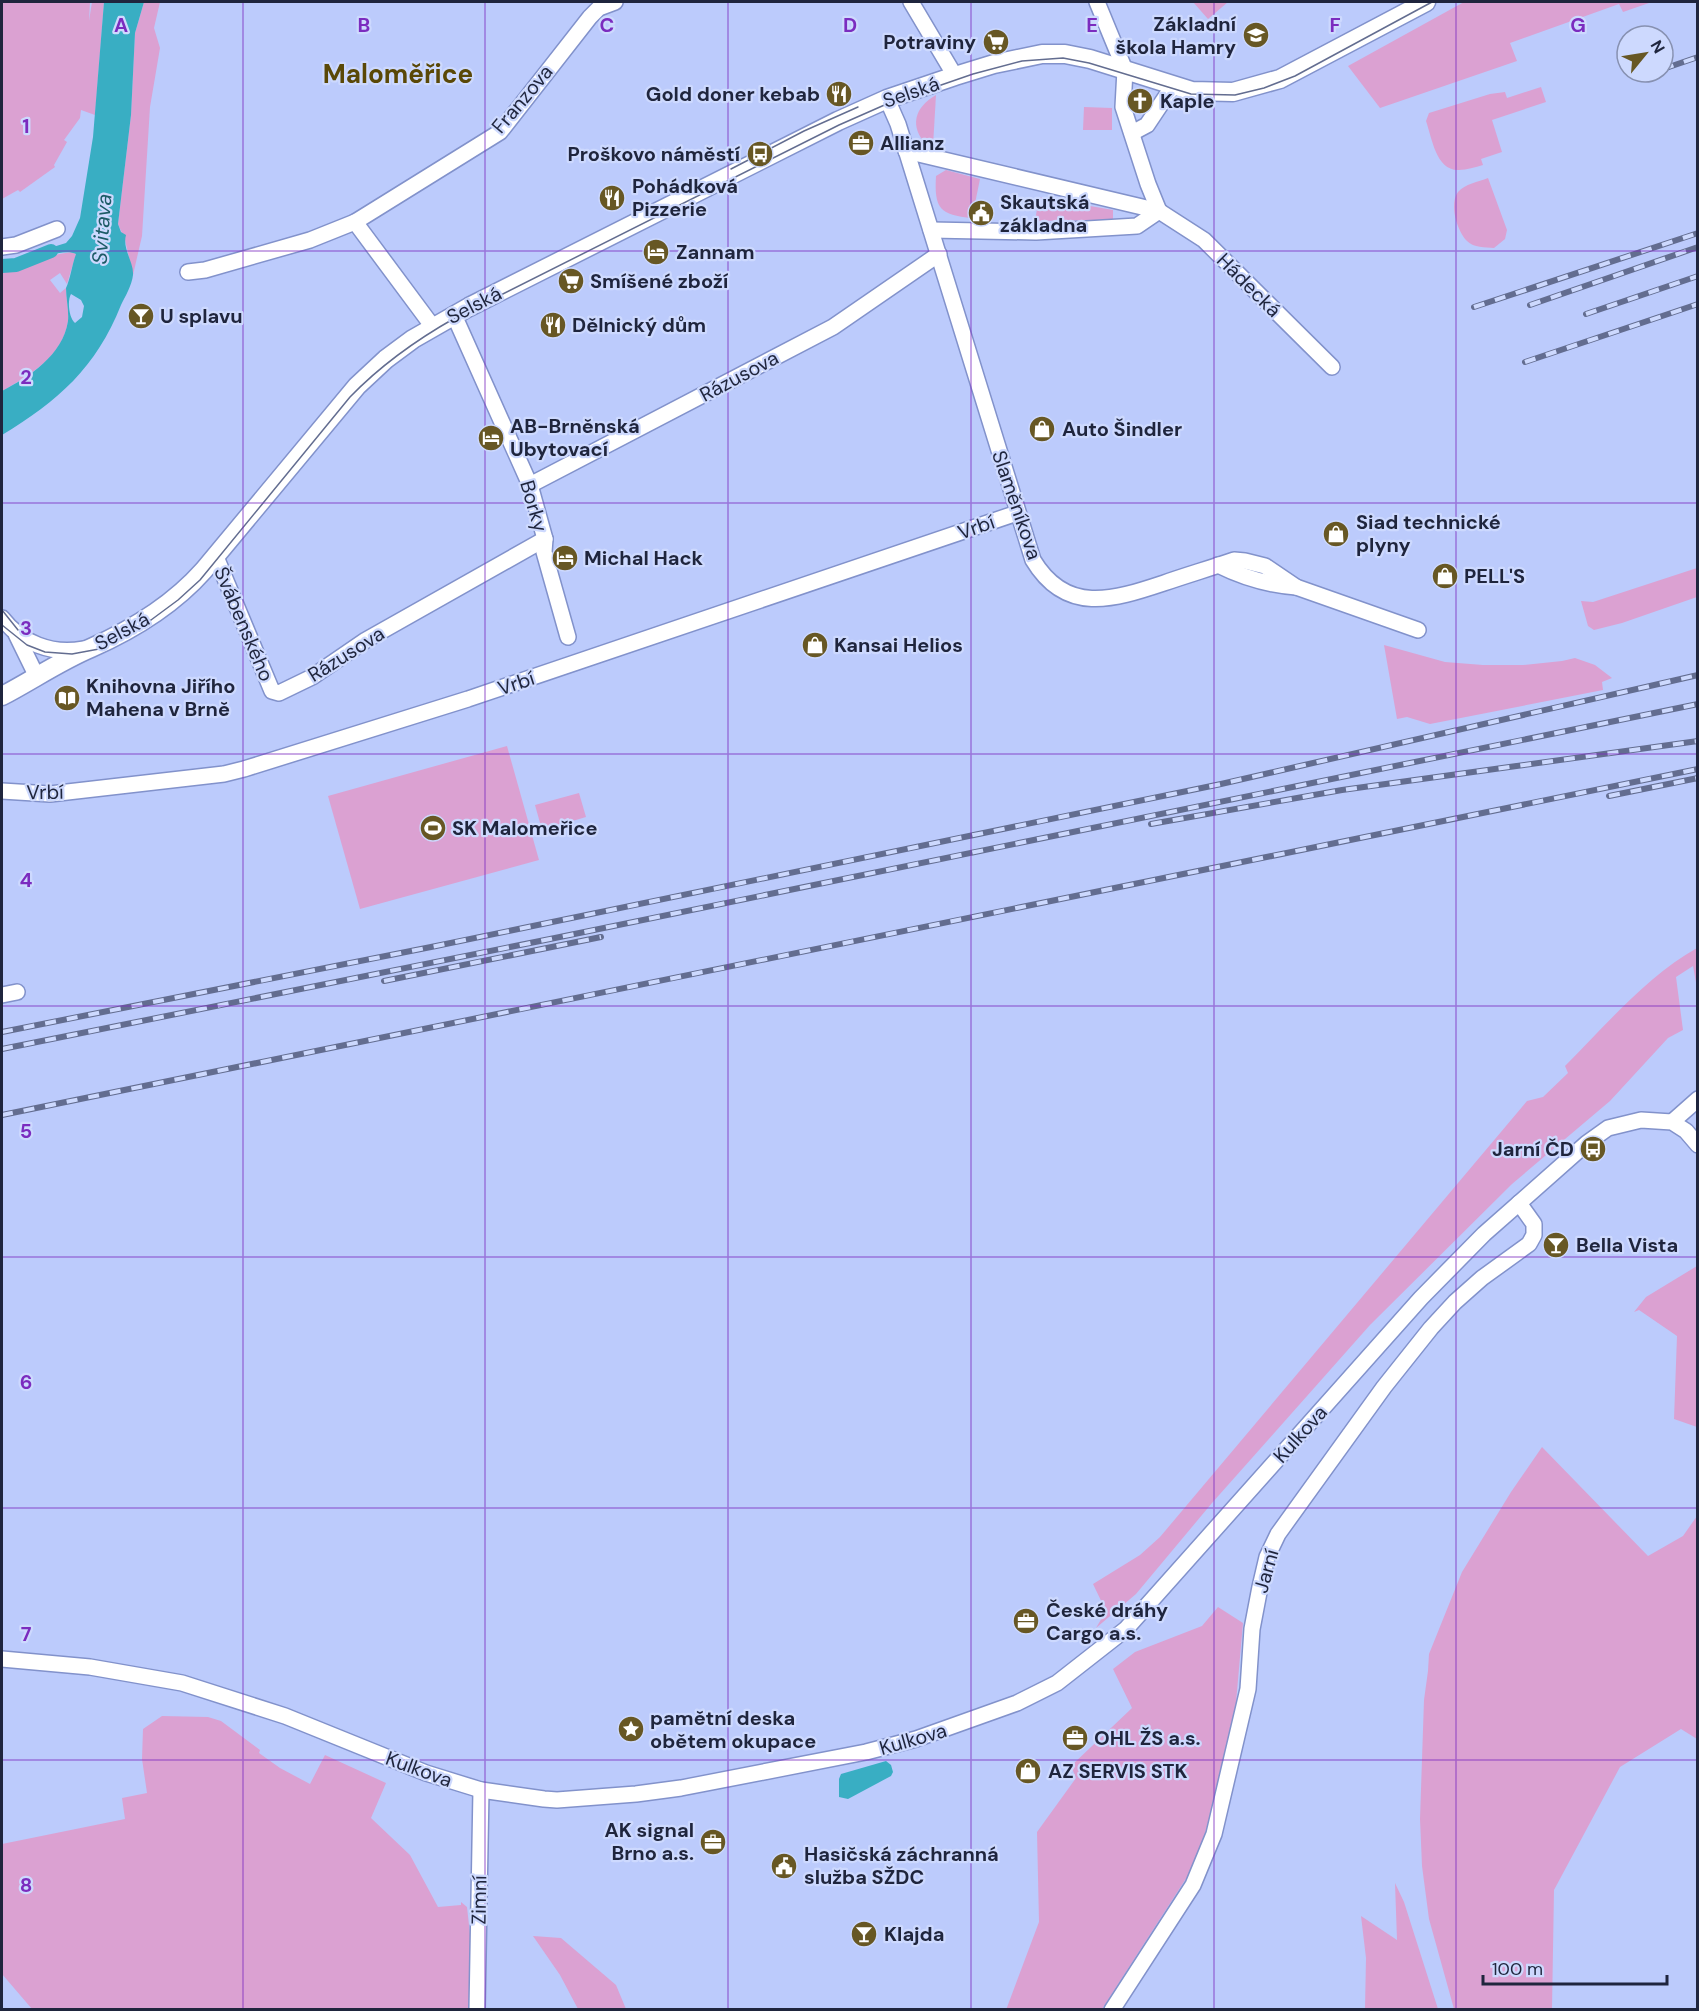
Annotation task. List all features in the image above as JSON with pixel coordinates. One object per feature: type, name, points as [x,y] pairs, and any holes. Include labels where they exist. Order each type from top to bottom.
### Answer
[{"type":"main road","name":"Selská","points":[[2,696],[90,648],[116,637],[168,605],[193,583],[357,386],[429,320],[454,315],[771,154],[888,99],[955,76],[994,64],[1042,54],[1065,54],[1090,59],[1192,91],[1233,92],[1263,85],[1293,72],[1426,2]]},
{"type":"street","name":"Franzova","points":[[188,272],[205,270],[310,240],[355,222],[500,132],[590,16],[599,8],[615,2]]},
{"type":"street","points":[[911,2],[955,76]]},
{"type":"street","points":[[1097,2],[1125,70],[1123,107],[1159,211]]},
{"type":"street","points":[[1132,133],[1148,125],[1173,86]]},
{"type":"street","points":[[888,99],[898,123],[939,254]]},
{"type":"street","points":[[906,151],[1159,211]]},
{"type":"street","points":[[931,230],[1036,232],[1137,226],[1159,211]]},
{"type":"street","name":"Hádecká","points":[[1159,211],[1204,240],[1332,367]]},
{"type":"street","points":[[355,222],[429,320]]},
{"type":"street","points":[[2,247],[16,245],[57,229]]},
{"type":"street","name":"Rázusova","points":[[530,485],[833,327],[939,254]]},
{"type":"street","name":"Slaměníkova","points":[[939,254],[1017,513],[1033,560],[1050,582],[1065,592],[1081,598],[1098,600],[1123,597],[1218,566],[1278,586],[1296,587],[1418,630]]},
{"type":"street","name":"Borky","points":[[454,315],[530,485],[544,538],[544,552],[568,637]]},
{"type":"street","name":"Vrbí","points":[[2,791],[50,794],[233,772],[587,660],[1017,513]]},
{"type":"street","name":"Rázusova","points":[[272,691],[279,693],[312,677],[366,640],[544,538]]},
{"type":"street","name":"Švábenského","points":[[216,557],[272,691]]},
{"type":"street","points":[[2,618],[9,635],[37,678]]},
{"type":"street","points":[[9,635],[55,650],[70,651],[90,648]]},
{"type":"street","points":[[1697,1144],[1686,1131],[1672,1122],[1698,1099]]},
{"type":"street","name":"Kulkova","points":[[2,1659],[90,1667],[191,1686],[285,1716],[426,1773],[481,1790],[557,1800],[656,1792],[692,1786],[856,1754],[916,1739],[1017,1703],[1056,1683],[1126,1629],[1421,1298],[1484,1234],[1587,1143],[1608,1128],[1641,1120],[1672,1122]]},
{"type":"street","name":"Jarní","points":[[1112,2010],[1193,1885],[1214,1834],[1248,1689],[1252,1629],[1260,1587],[1267,1557],[1278,1534],[1384,1387],[1431,1328],[1482,1278],[1529,1244],[1534,1235],[1534,1224],[1519,1203]]},
{"type":"street","name":"Zimní","points":[[477,2010],[481,1790]]},
{"type":"shaded area","points":[[2,2],[90,2],[89,21],[92,2],[104,2],[95,115],[81,110],[80,118],[64,140],[67,142],[55,167],[20,192],[18,190],[2,199]]},
{"type":"shaded area","points":[[144,2],[160,2],[154,28],[160,48],[150,107],[142,236],[133,275],[125,240],[118,224],[131,115],[135,33]]},
{"type":"shaded area","points":[[1193,2],[1228,2],[1208,19]]},
{"type":"shaded area","points":[[1464,2],[1649,3],[1623,12],[1619,4],[1510,43],[1517,61],[1380,108],[1348,66]]},
{"type":"shaded area","points":[[1541,87],[1546,102],[1492,120],[1502,152],[1481,159],[1483,165],[1462,170],[1451,169],[1440,159],[1426,121],[1429,113],[1490,94],[1505,92],[1507,98]]},
{"type":"shaded area","points":[[936,95],[933,146],[927,146],[921,139],[916,118],[923,106]]},
{"type":"shaded area","points":[[1084,107],[1112,108],[1112,130],[1083,130]]},
{"type":"shaded area","points":[[946,170],[980,179],[972,218],[946,212],[938,203],[936,176]]},
{"type":"shaded area","points":[[1488,178],[1507,230],[1505,239],[1494,248],[1476,246],[1467,241],[1457,224],[1454,210],[1455,197],[1461,189]]},
{"type":"shaded area","points":[[1039,197],[1113,210],[1113,220],[1035,221]]},
{"type":"shaded area","points":[[71,252],[76,254],[67,284],[60,273],[50,280],[60,293],[66,288],[68,321],[65,333],[52,355],[43,364],[2,391],[2,271],[17,270],[43,257]]},
{"type":"shaded area","points":[[1697,568],[1697,597],[1622,623],[1594,630],[1588,626],[1581,601],[1593,602]]},
{"type":"shaded area","points":[[1384,645],[1445,662],[1483,665],[1523,665],[1575,658],[1595,665],[1612,678],[1602,682],[1603,690],[1430,724],[1407,717],[1397,719]]},
{"type":"shaded area","name":"SK Malomeřice","points":[[507,746],[539,860],[360,909],[328,796]]},
{"type":"shaded area","points":[[579,793],[586,817],[542,830],[535,805]]},
{"type":"shaded area","points":[[1697,948],[1697,988],[1693,966],[1676,977],[1683,1030],[1668,1038],[1610,1101],[1512,1184],[1370,1325],[1212,1503],[1136,1594],[1096,1628],[1106,1611],[1093,1584],[1140,1555],[1160,1537],[1527,1101],[1543,1097],[1568,1073],[1565,1066],[1628,1002],[1661,972]]},
{"type":"shaded area","points":[[1697,1266],[1697,1427],[1674,1419],[1677,1336],[1639,1310],[1634,1312],[1646,1297]]},
{"type":"shaded area","points":[[1542,1447],[1648,1556],[1683,1536],[1697,1516],[1697,1739],[1681,1729],[1620,1767],[1554,1890],[1552,2009],[1454,2009],[1429,1919],[1422,1866],[1420,1819],[1424,1700],[1429,1654],[1462,1572],[1511,1492]]},
{"type":"shaded area","points":[[1218,1607],[1243,1623],[1235,1714],[1219,1786],[1196,1863],[1102,2009],[1006,2010],[1039,1922],[1037,1832],[1076,1778],[1071,1766],[1132,1708],[1113,1669],[1135,1652],[1202,1626]]},
{"type":"shaded area","points":[[162,1716],[208,1717],[221,1721],[280,1768],[310,1784],[325,1755],[386,1783],[371,1818],[410,1855],[438,1907],[461,1905],[461,1902],[467,1907],[470,1934],[470,2009],[32,2009],[2,1974],[2,1844],[125,1819],[122,1798],[147,1793],[142,1759],[143,1729]]},
{"type":"shaded area","points":[[1395,1883],[1404,1902],[1438,2009],[1365,2009],[1366,1958],[1361,1916],[1397,1940]]},
{"type":"shaded area","points":[[533,1936],[561,1938],[616,1985],[626,2009],[578,2009],[560,1975]]},
{"type":"water","name":"Svitava","points":[[104,2],[144,2],[135,33],[131,115],[118,224],[121,232],[126,235],[126,245],[133,270],[131,283],[111,327],[87,365],[58,396],[2,435],[2,391],[43,364],[65,333],[68,321],[66,288],[76,254],[67,252],[56,254],[36,262],[33,256],[40,251],[66,243],[72,236],[80,218],[93,137]],"holes":[[[71,294],[81,300],[84,306],[82,317],[75,323],[69,309]]]},
{"type":"water","points":[[886,1761],[891,1765],[893,1772],[891,1776],[848,1799],[839,1797],[841,1774]]},
{"type":"waterway","points":[[2,266],[16,265],[51,251]]},
{"type":"tram line","points":[[2,625],[27,645],[45,652],[72,654],[99,649],[151,620],[200,580],[350,397],[374,374],[413,344],[455,318],[839,125],[889,103],[973,74],[1022,61],[1063,58],[1089,63],[1191,94],[1235,95],[1264,88],[1295,76],[1432,2]]},
{"type":"tram line","points":[[731,169],[804,131],[858,107]]},
{"type":"tram line","points":[[2,610],[18,630]]},
{"type":"railway","points":[[1675,65],[1698,57]]},
{"type":"railway","points":[[1474,307],[1698,233]]},
{"type":"railway","points":[[1530,305],[1698,247]]},
{"type":"railway","points":[[1586,314],[1698,276]]},
{"type":"railway","points":[[1525,362],[1698,304]]},
{"type":"railway","points":[[2,1032],[436,946],[1221,784],[1698,675]]},
{"type":"railway","points":[[2,1049],[1698,704]]},
{"type":"railway","points":[[1151,824],[1342,790],[1698,741]]},
{"type":"railway","points":[[2,1115],[1698,769]]},
{"type":"railway","points":[[1609,796],[1698,778]]},
{"type":"railway","points":[[384,981],[601,937]]},
{"type":"place","name":"Základní škola Hamry","points":[[1256,35]]},
{"type":"place","name":"Potraviny","points":[[996,42]]},
{"type":"place","name":"Gold doner kebab","points":[[839,94]]},
{"type":"place","name":"Kaple","points":[[1140,101]]},
{"type":"place","name":"Allianz","points":[[861,143]]},
{"type":"place","name":"Proškovo náměstí","points":[[760,154]]},
{"type":"place","name":"Pohádková Pizzerie","points":[[612,198]]},
{"type":"place","name":"Skautská základna","points":[[981,213]]},
{"type":"place","name":"Zannam","points":[[656,252]]},
{"type":"place","name":"Smíšené zboží","points":[[571,281]]},
{"type":"place","name":"U splavu","points":[[141,316]]},
{"type":"place","name":"Dělnický dům","points":[[553,325]]},
{"type":"place","name":"Auto Šindler","points":[[1042,429]]},
{"type":"place","name":"AB-Brněnská Ubytovací","points":[[491,438]]},
{"type":"place","name":"Siad technické plyny","points":[[1336,534]]},
{"type":"place","name":"Michal Hack","points":[[565,558]]},
{"type":"place","name":"PELL'S","points":[[1445,576]]},
{"type":"place","name":"Kansai Helios","points":[[815,645]]},
{"type":"place","name":"Knihovna Jiřího Mahena v Brně","points":[[67,698]]},
{"type":"place","name":"SK Malomeřice","points":[[433,828]]},
{"type":"place","name":"Jarní ČD","points":[[1593,1149]]},
{"type":"place","name":"Bella Vista","points":[[1556,1245]]},
{"type":"place","name":"České dráhy Cargo a.s.","points":[[1026,1621]]},
{"type":"place","name":"pamětní deska obětem okupace","points":[[631,1729]]},
{"type":"place","name":"OHL ŽS a.s.","points":[[1075,1738]]},
{"type":"place","name":"AZ SERVIS STK","points":[[1028,1771]]},
{"type":"place","name":"AK signal Brno a.s.","points":[[713,1842]]},
{"type":"place","name":"Hasičská záchranná služba SŽDC","points":[[784,1866]]},
{"type":"place","name":"Klajda","points":[[864,1934]]},
{"type":"district","name":"Maloměřice","points":[[398,74]]}]
